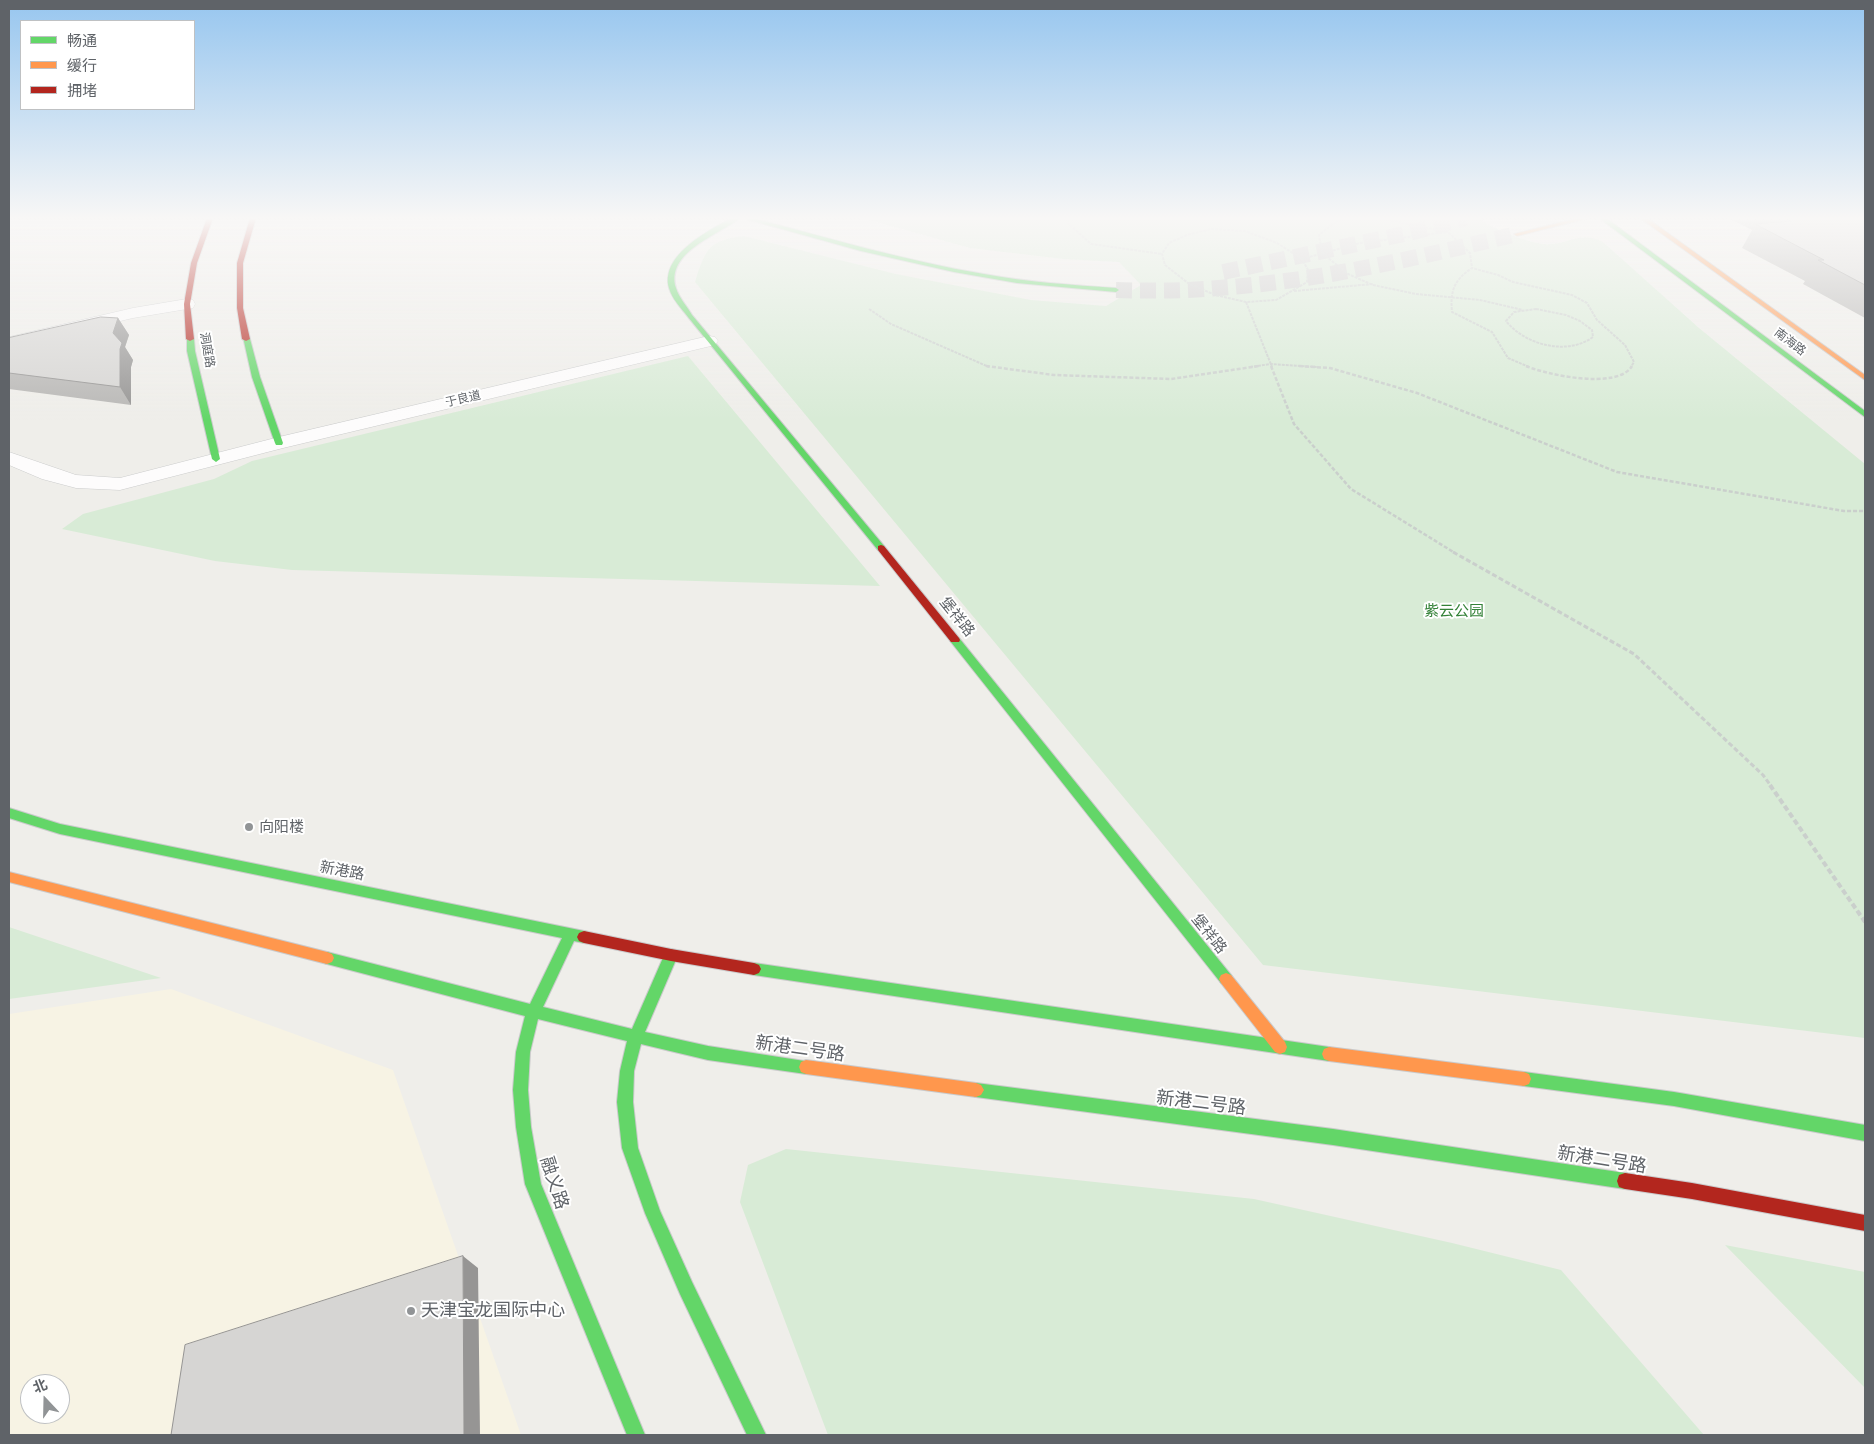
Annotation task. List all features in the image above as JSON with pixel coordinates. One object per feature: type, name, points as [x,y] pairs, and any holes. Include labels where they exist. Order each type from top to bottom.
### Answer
[{"type":"main road","name":"洞庭路","points":[[190,285],[187,304],[192,351],[216,459]]},
{"type":"main road","points":[[241,285],[243,319],[257,382],[279,443]]},
{"type":"main road","name":"堡祥路","points":[[672,285],[690,316],[709,341],[922,597],[1280,1047]]},
{"type":"main road","points":[[1063,285],[1116,290]]},
{"type":"main road","name":"南海路","points":[[1692,285],[1865,415]]},
{"type":"main road","name":"南海路","points":[[1737,285],[1865,378]]},
{"type":"main road","name":"新港路","points":[[9,813],[60,829],[671,955]]},
{"type":"main road","points":[[9,877],[534,1012]]},
{"type":"main road","name":"融义路","points":[[570,935],[534,1012],[524,1046],[520,1074],[524,1144],[533,1184],[636,1435]]},
{"type":"main road","points":[[757,1435],[686,1288],[653,1212],[630,1148],[625,1102],[627,1071],[635,1038],[671,955],[800,977],[1280,1047],[1674,1099],[1865,1133]]},
{"type":"main road","name":"新港二号路","points":[[534,1012],[635,1038],[766,1062],[1333,1137],[1672,1188],[1865,1223]]},
{"type":"street","points":[[9,342],[141,311],[187,304]]},
{"type":"street","name":"于良道","points":[[9,458],[53,477],[98,486],[120,484],[154,477],[279,443],[709,341]]},
{"type":"path","points":[[1193,285],[1216,296],[1246,302],[1276,300],[1301,285]]},
{"type":"path","points":[[1291,291],[1358,285]]},
{"type":"path","points":[[1378,285],[1391,290],[1429,296],[1450,295],[1501,302],[1523,310],[1550,310],[1577,318],[1592,330],[1593,337],[1589,342],[1568,346],[1527,339],[1509,327],[1506,321],[1508,316],[1514,312],[1523,310]]},
{"type":"path","points":[[1454,285],[1450,295],[1452,312],[1492,332],[1508,358],[1540,372],[1574,378],[1612,378],[1629,371],[1634,362],[1625,345],[1597,320],[1587,303],[1572,295],[1528,285]]},
{"type":"path","points":[[1246,302],[1294,424],[1351,489],[1477,568],[1634,654],[1763,775],[1865,922]]},
{"type":"path","points":[[869,309],[891,324],[991,368],[1054,375],[1171,379],[1271,364],[1330,368],[1417,393],[1617,472],[1844,511],[1865,511]]},
{"type":"shaded area","points":[[171,989],[393,1070],[521,1435],[9,1435],[9,1014]]},
{"type":"green space","name":"紫云公园","points":[[698,285],[955,285],[1031,300],[1106,306],[1140,285],[1651,285],[1699,328],[1865,464],[1865,1038],[1263,965]]},
{"type":"green space","points":[[688,356],[880,586],[292,570],[215,561],[62,529],[83,514],[214,479],[252,461]]},
{"type":"green space","points":[[9,927],[161,978],[9,999]]},
{"type":"green space","points":[[786,1149],[1254,1199],[1452,1243],[1561,1270],[1704,1435],[828,1435],[740,1202],[748,1165]]},
{"type":"green space","points":[[1725,1245],[1865,1272],[1865,1388]]},
{"type":"building","points":[[101,317],[118,318],[113,333],[122,343],[120,349],[120,387],[9,373],[9,338]]},
{"type":"building","name":"天津宝龙国际中心","points":[[463,1256],[464,1435],[171,1435],[185,1345]]},
{"type":"tunnel","points":[[1116,290],[1192,290],[1251,285]]},
{"type":"traffic: fast","points":[[672,285],[677,298],[690,316],[881,548]]},
{"type":"traffic: fast","points":[[1065,285],[1116,290]]},
{"type":"traffic: fast","points":[[1692,285],[1865,415]]},
{"type":"traffic: fast","points":[[190,339],[191,351],[216,459]]},
{"type":"traffic: fast","points":[[246,339],[256,377],[279,443]]},
{"type":"traffic: fast","points":[[955,640],[1226,979]]},
{"type":"traffic: fast","points":[[9,813],[60,829],[584,937]]},
{"type":"traffic: fast","points":[[570,935],[541,995],[527,1033],[521,1071],[523,1127],[533,1184],[636,1435]]},
{"type":"traffic: fast","points":[[671,955],[635,1038],[627,1071],[625,1102],[630,1148],[653,1213],[686,1288],[757,1435]]},
{"type":"traffic: fast","points":[[327,958],[578,1023],[708,1053],[806,1067]]},
{"type":"traffic: fast","points":[[754,969],[1329,1054]]},
{"type":"traffic: fast","points":[[1524,1079],[1674,1099],[1865,1133]]},
{"type":"traffic: fast","points":[[976,1090],[1333,1137],[1625,1181]]},
{"type":"traffic: slow","points":[[1736,285],[1865,378]]},
{"type":"traffic: slow","points":[[9,877],[327,958]]},
{"type":"traffic: slow","points":[[1226,979],[1280,1047]]},
{"type":"traffic: slow","points":[[1329,1054],[1524,1079]]},
{"type":"traffic: slow","points":[[806,1067],[976,1090]]},
{"type":"traffic: jam","points":[[190,285],[187,304],[190,339]]},
{"type":"traffic: jam","points":[[240,285],[240,308],[246,339]]},
{"type":"traffic: jam","points":[[881,548],[955,640]]},
{"type":"traffic: jam","points":[[584,937],[671,955],[754,969]]},
{"type":"traffic: jam","points":[[1625,1181],[1692,1191],[1865,1223]]},
{"type":"place","name":"向阳楼","points":[[249,827]]},
{"type":"place","name":"天津宝龙国际中心","points":[[411,1311]]}]
